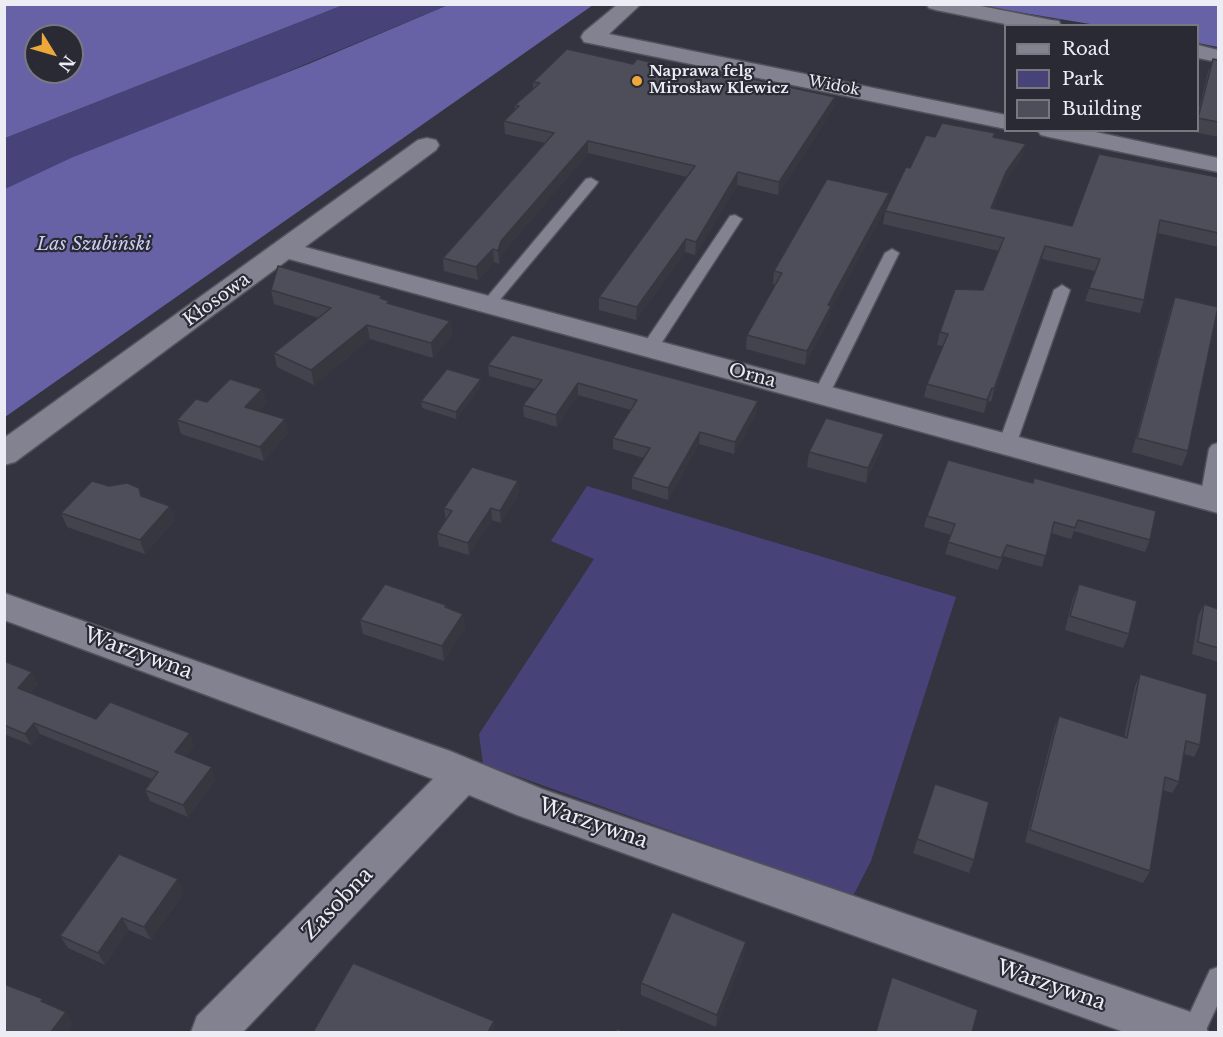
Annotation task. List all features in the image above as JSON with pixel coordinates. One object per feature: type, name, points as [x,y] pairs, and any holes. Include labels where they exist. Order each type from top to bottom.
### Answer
[{"type":"street","name":"Widok","points":[[631,4],[592,37],[1004,122]]},
{"type":"street","points":[[936,4],[1041,24]]},
{"type":"street","points":[[1199,52],[1218,56]]},
{"type":"street","points":[[1058,132],[1218,165]]},
{"type":"street","name":"Kłosowa","points":[[4,454],[428,145]]},
{"type":"street","name":"Orna","points":[[286,250],[1214,501]]},
{"type":"street","name":"Warzywna","points":[[4,606],[463,775],[531,803],[1185,1032]]},
{"type":"street","name":"Zasobna","points":[[213,1032],[463,775]]},
{"type":"lane","points":[[489,305],[591,182]]},
{"type":"lane","points":[[649,349],[735,219]]},
{"type":"lane","points":[[821,395],[892,252]]},
{"type":"lane","points":[[1007,445],[1062,290]]},
{"type":"lane","points":[[1214,501],[1218,449]]},
{"type":"lane","points":[[1193,1032],[1218,978]]},
{"type":"green space","points":[[5,4],[343,5],[5,138]]},
{"type":"green space","points":[[343,5],[448,5],[5,189],[5,138]]},
{"type":"green space","name":"Las Szubiński","points":[[448,5],[593,5],[5,417],[5,189],[71,158],[311,63]]},
{"type":"green space","points":[[976,5],[1218,5],[1218,47],[1199,43],[1199,24],[1090,24]]},
{"type":"green space","points":[[587,486],[956,597],[871,861],[853,896],[483,764],[479,734],[594,559],[551,541]]},
{"type":"building","points":[[567,49],[633,64],[637,59],[697,73],[701,68],[835,97],[779,182],[738,172],[696,242],[686,239],[637,307],[599,297],[695,166],[588,141],[501,241],[498,251],[493,249],[476,267],[443,258],[554,133],[504,121],[519,106],[515,105],[540,83],[533,82]]},
{"type":"building","points":[[1213,59],[1218,60],[1218,122],[1199,118]]},
{"type":"building","points":[[942,123],[995,133],[993,137],[1026,144],[1006,172],[991,208],[1072,226],[1099,154],[1218,177],[1218,233],[1160,220],[1144,300],[1089,288],[1100,259],[1045,246],[994,389],[992,388],[987,400],[927,384],[948,334],[940,332],[955,289],[983,290],[1004,238],[885,211],[906,167],[910,168],[926,135],[935,137]]},
{"type":"building","points":[[827,179],[889,193],[828,305],[831,306],[807,351],[747,335],[782,273],[774,271]]},
{"type":"building","points":[[278,266],[382,296],[380,298],[389,301],[387,303],[450,321],[431,343],[367,325],[311,370],[274,353],[331,308],[271,290]]},
{"type":"building","points":[[1175,297],[1218,307],[1188,451],[1137,438]]},
{"type":"building","points":[[512,335],[758,401],[735,442],[700,432],[668,488],[632,477],[650,448],[613,438],[637,400],[578,383],[556,415],[523,405],[542,380],[488,365]]},
{"type":"building","points":[[447,369],[481,379],[456,412],[421,401]]},
{"type":"building","points":[[230,379],[262,389],[245,407],[285,419],[260,447],[177,420],[196,399],[207,402]]},
{"type":"building","points":[[826,418],[884,434],[868,468],[809,452]]},
{"type":"building","points":[[948,460],[1033,483],[1034,478],[1156,511],[1150,540],[1078,520],[1075,528],[1054,522],[1046,556],[1007,545],[1001,558],[948,542],[955,524],[927,516]]},
{"type":"building","points":[[472,467],[518,481],[500,511],[491,508],[468,543],[437,533],[452,511],[444,508]]},
{"type":"building","points":[[92,481],[109,486],[127,483],[139,488],[141,496],[170,506],[140,540],[61,513]]},
{"type":"building","points":[[385,584],[446,605],[445,607],[463,614],[442,646],[360,620]]},
{"type":"building","points":[[1079,584],[1137,601],[1129,634],[1070,616]]},
{"type":"building","points":[[1204,604],[1218,609],[1218,648],[1198,642]]},
{"type":"building","points":[[4,661],[32,672],[18,688],[96,719],[110,702],[190,733],[175,752],[212,767],[183,805],[145,790],[158,772],[34,723],[25,734],[4,725]]},
{"type":"building","points":[[1140,674],[1207,694],[1200,745],[1186,741],[1179,782],[1165,777],[1150,871],[1030,830],[1059,716],[1127,738]]},
{"type":"building","points":[[935,784],[989,802],[974,860],[917,839]]},
{"type":"building","points":[[119,854],[178,879],[144,927],[122,918],[98,953],[60,936]]},
{"type":"building","points":[[672,912],[746,942],[717,1015],[641,983]]},
{"type":"building","points":[[353,963],[494,1021],[488,1032],[313,1032]]},
{"type":"building","points":[[892,977],[978,1010],[972,1032],[876,1032]]},
{"type":"building","points":[[4,984],[43,999],[41,1001],[66,1012],[51,1032],[4,1032]]},
{"type":"place","name":"Naprawa felg Mirosław Klewicz","points":[[637,81]]}]
